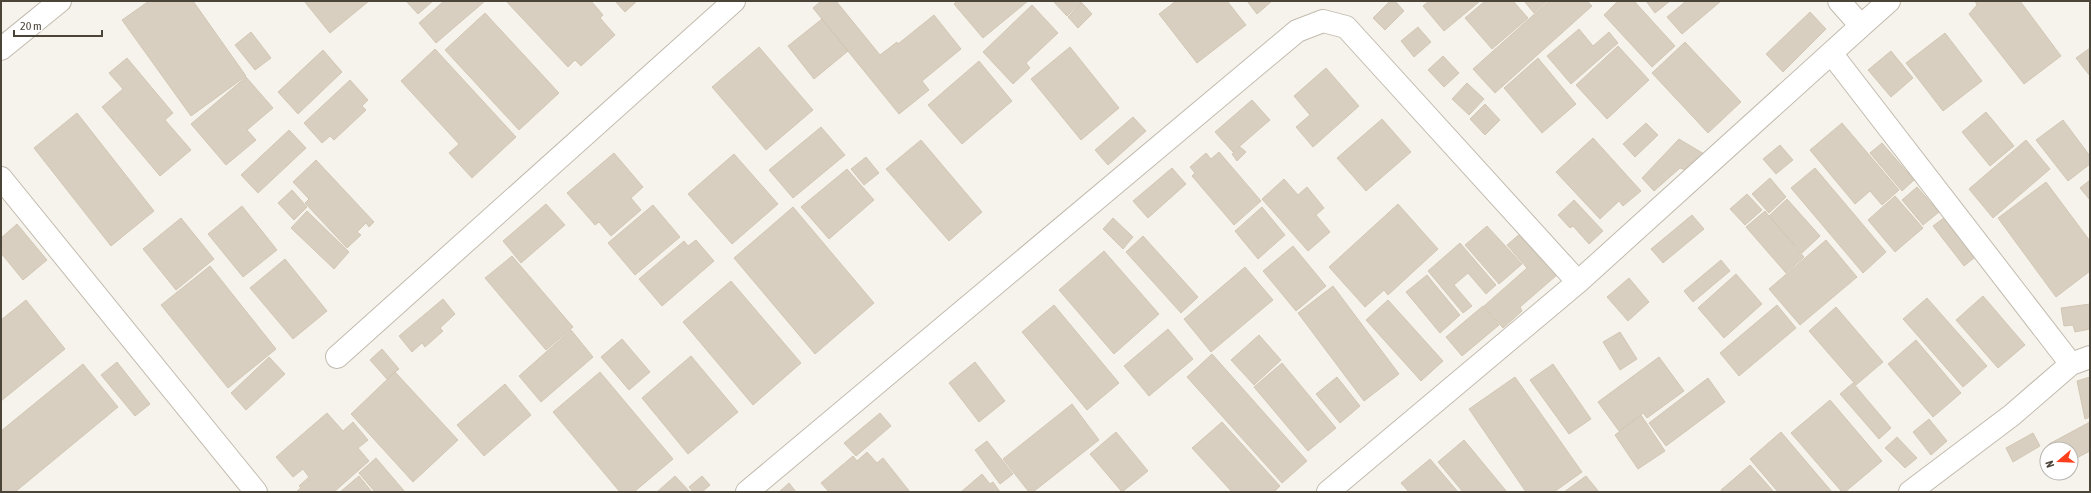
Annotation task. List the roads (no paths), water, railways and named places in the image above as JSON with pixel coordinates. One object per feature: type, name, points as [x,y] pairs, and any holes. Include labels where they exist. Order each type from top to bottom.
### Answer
[{"type":"street","points":[[1,49],[60,1]]},
{"type":"street","points":[[337,357],[734,1]]},
{"type":"street","points":[[1839,1],[1861,26]]},
{"type":"street","points":[[1328,492],[1578,282],[1889,1]]},
{"type":"street","points":[[747,492],[1297,31],[1323,21],[1346,27],[1578,282]]},
{"type":"street","points":[[1831,53],[2080,360],[2012,415],[1910,492]]},
{"type":"street","points":[[1,178],[256,492]]}]
